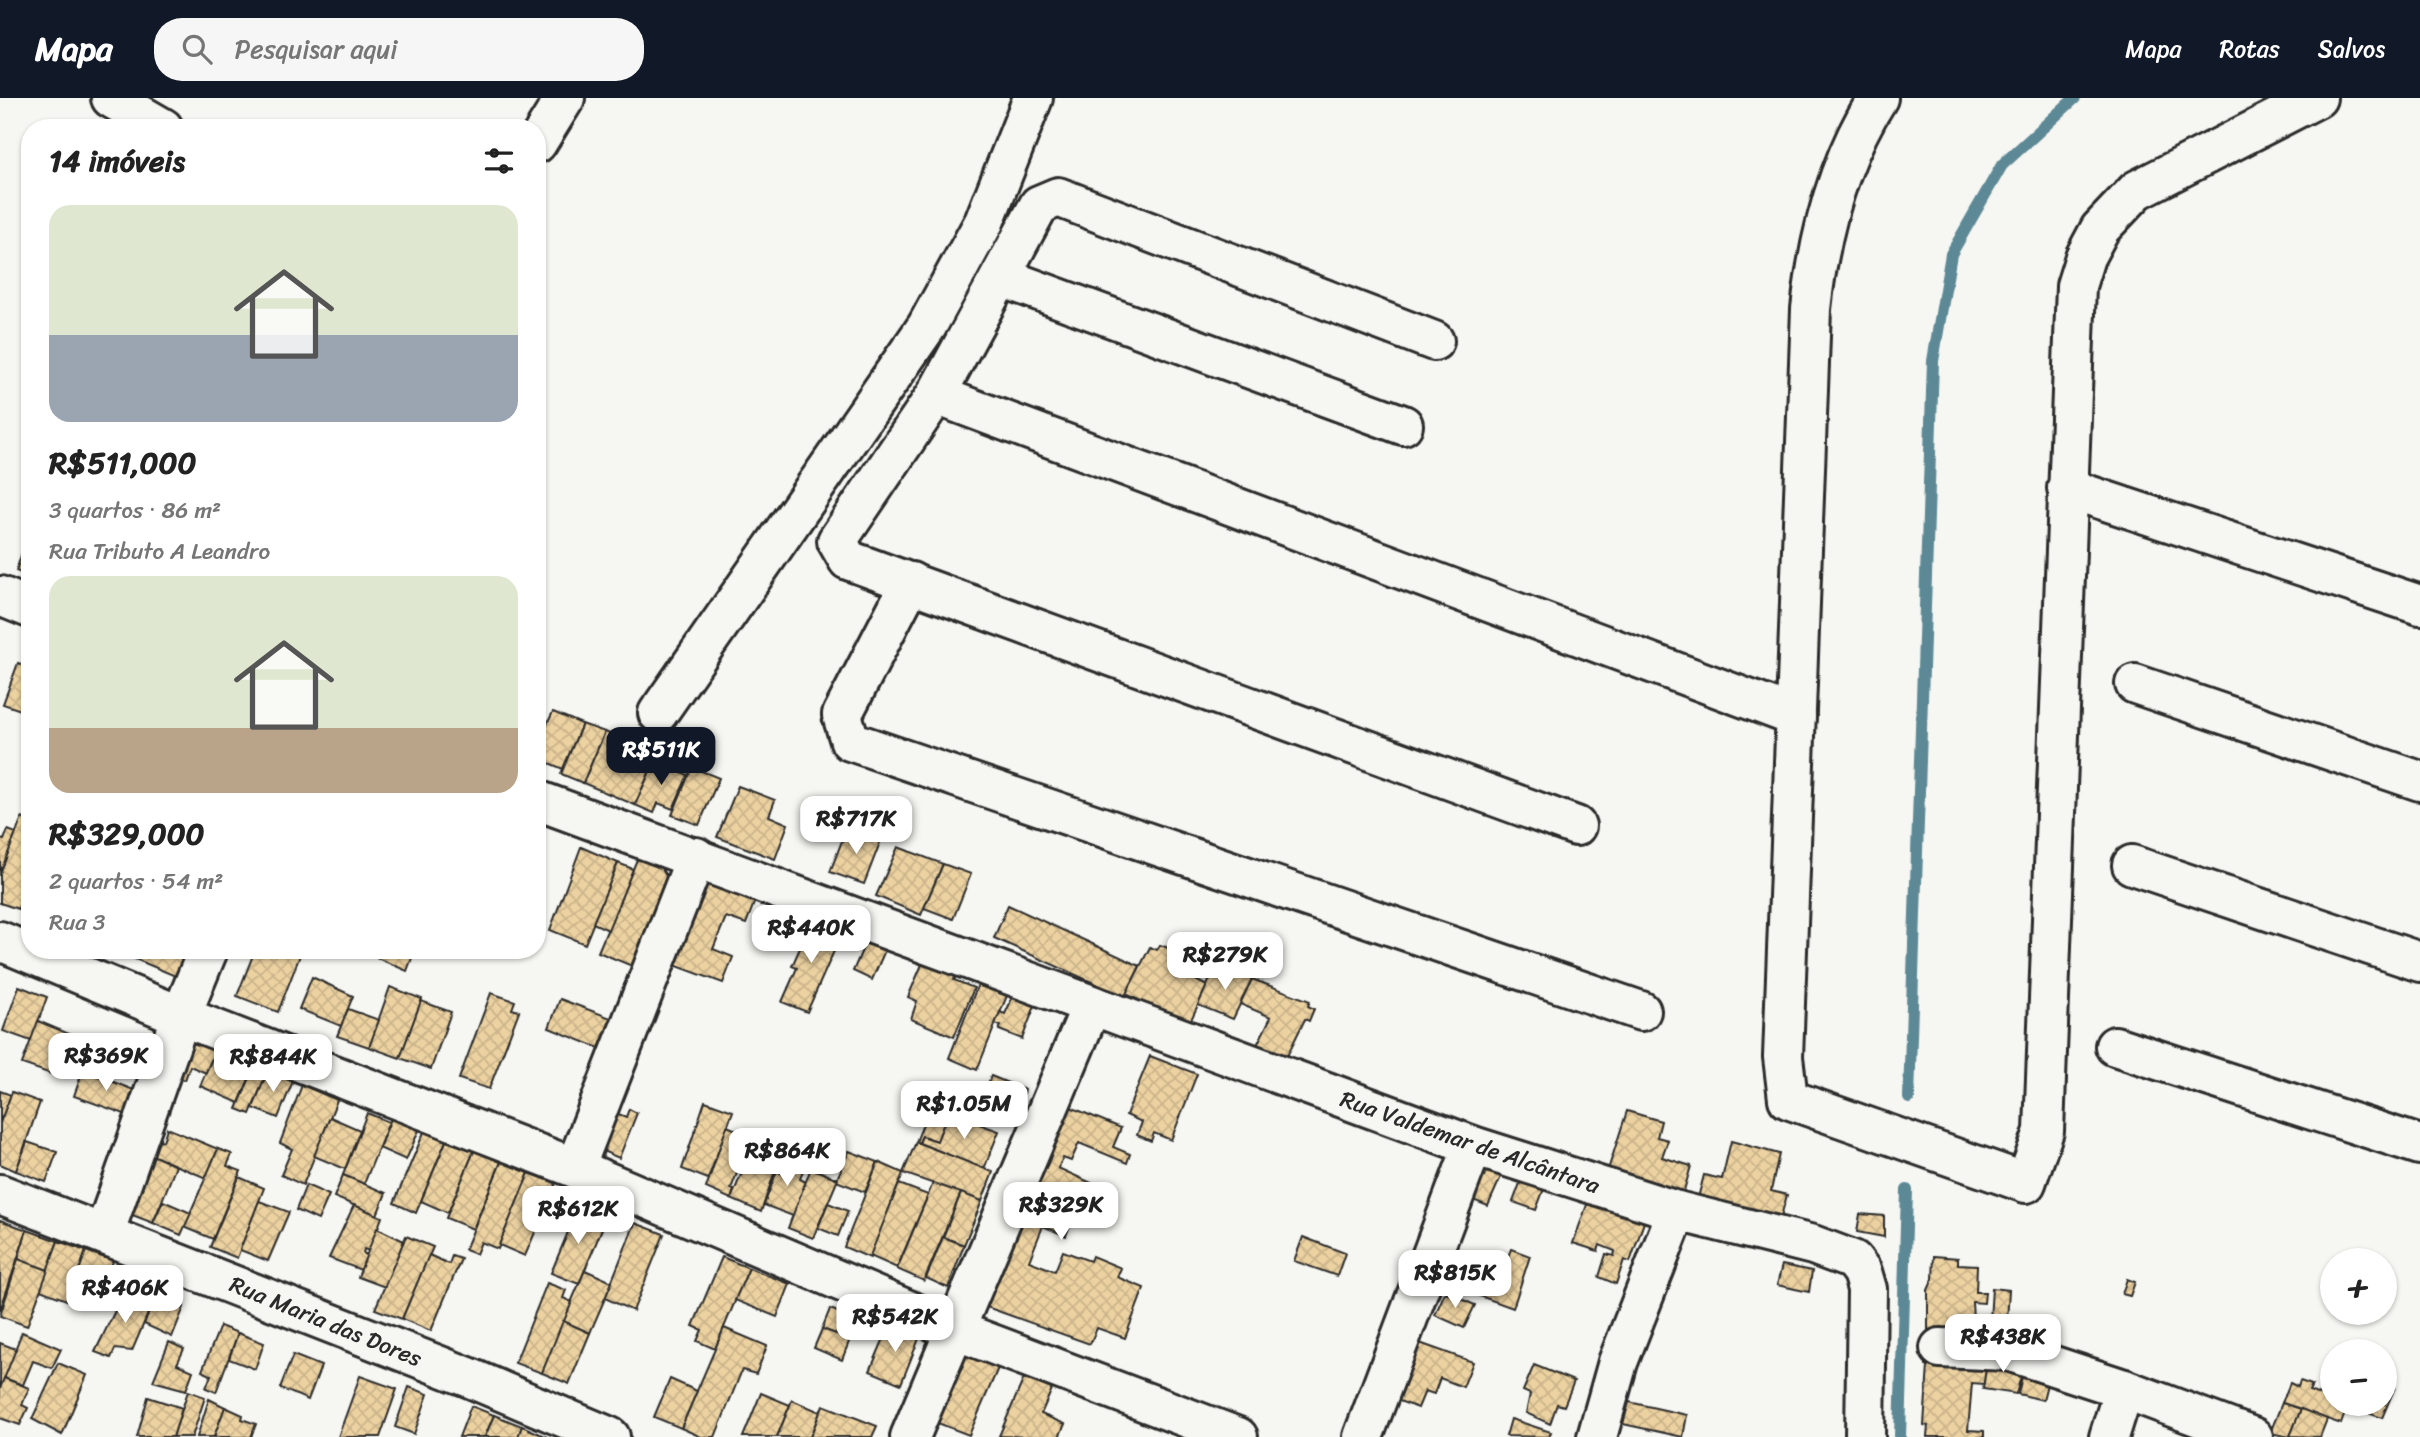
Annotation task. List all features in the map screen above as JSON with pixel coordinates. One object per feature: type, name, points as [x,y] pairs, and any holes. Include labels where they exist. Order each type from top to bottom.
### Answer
[{"type":"street","points":[[111,98],[147,119]]},
{"type":"street","points":[[546,129],[565,98]]},
{"type":"street","points":[[658,713],[927,326],[984,222],[1033,98]]},
{"type":"street","points":[[1878,98],[1846,159],[1829,208],[1817,258],[1811,309],[1783,1057],[1788,1099],[2026,1183],[2044,1131],[2076,286],[2085,257],[2100,229],[2126,199],[2160,176],[2317,98]]},
{"type":"street","points":[[1434,341],[1058,197],[1039,205],[936,396],[837,541],[848,560],[1576,826]]},
{"type":"street","points":[[1000,276],[1403,425]]},
{"type":"street","points":[[936,396],[1796,717]]},
{"type":"street","points":[[2067,488],[2420,605]]},
{"type":"street","points":[[911,582],[842,715],[850,741],[1641,1011]]},
{"type":"street","points":[[0,596],[21,604]]},
{"type":"street","points":[[2134,684],[2420,781]]},
{"type":"street","name":"Rua Valdemar de Alcântara","points":[[546,803],[696,857],[1091,1007],[1473,1146],[1677,1211],[1813,1245],[1853,1260],[1862,1272],[1867,1289],[1865,1437]]},
{"type":"street","points":[[575,1168],[696,857]]},
{"type":"street","points":[[2132,865],[2420,962]]},
{"type":"street","points":[[0,941],[21,950]]},
{"type":"street","points":[[43,959],[181,1016],[575,1168],[955,1330],[1238,1437]]},
{"type":"street","points":[[104,1234],[181,1016],[204,959]]},
{"type":"street","points":[[910,1437],[1091,1007]]},
{"type":"street","points":[[2116,1046],[2420,1145]]},
{"type":"street","points":[[1363,1437],[1473,1146]]},
{"type":"street","name":"Rua Maria das Dores","points":[[0,1194],[610,1437]]},
{"type":"street","points":[[1597,1437],[1618,1362],[1677,1211]]},
{"type":"street","points":[[1940,1348],[2008,1351],[2124,1389],[2253,1437]]},
{"type":"street","points":[[2109,1437],[2124,1389]]},
{"type":"building","points":[[21,556],[21,573],[16,571]]},
{"type":"building","points":[[18,663],[21,664],[21,710],[3,704]]},
{"type":"building","points":[[553,712],[582,724],[563,769],[546,762],[546,726]]},
{"type":"building","points":[[582,724],[605,732],[583,783],[561,774]]},
{"type":"building","points":[[605,732],[658,753],[635,805],[583,783]]},
{"type":"building","points":[[655,760],[688,775],[673,809],[658,803],[654,813],[635,805]]},
{"type":"building","points":[[692,767],[719,778],[699,825],[672,815]]},
{"type":"building","points":[[738,786],[775,800],[769,816],[788,824],[775,859],[717,837]]},
{"type":"building","points":[[21,820],[21,901],[18,909],[0,903],[0,873]]},
{"type":"building","points":[[847,828],[881,840],[864,884],[830,872]]},
{"type":"building","points":[[8,830],[16,833],[0,873],[0,839],[4,840]]},
{"type":"building","points":[[581,847],[618,863],[585,944],[550,930]]},
{"type":"building","points":[[898,847],[943,864],[921,915],[876,896]]},
{"type":"building","points":[[638,857],[660,866],[668,879],[632,966],[598,952]]},
{"type":"building","points":[[618,863],[633,869],[608,930],[593,923]]},
{"type":"building","points":[[943,864],[971,874],[953,919],[924,908]]},
{"type":"building","points":[[698,875],[756,898],[746,924],[726,917],[713,949],[733,957],[723,983],[666,962]]},
{"type":"building","points":[[1008,905],[1140,966],[1125,997],[994,938]]},
{"type":"building","points":[[812,921],[842,933],[807,1012],[782,1002],[797,968],[792,966]]},
{"type":"building","points":[[866,941],[886,948],[872,980],[853,971]]},
{"type":"building","points":[[1160,945],[1186,954],[1177,970],[1207,986],[1189,1024],[1126,994],[1150,947],[1157,950]]},
{"type":"building","points":[[135,959],[187,959],[180,978]]},
{"type":"building","points":[[251,959],[299,959],[278,1012],[237,996]]},
{"type":"building","points":[[379,959],[412,959],[407,971]]},
{"type":"building","points":[[923,962],[957,974],[954,980],[974,988],[954,1037],[911,1019],[917,1001],[908,997]]},
{"type":"building","points":[[1216,966],[1252,979],[1233,1019],[1198,1005]]},
{"type":"building","points":[[312,977],[353,996],[341,1026],[299,1009]]},
{"type":"building","points":[[1252,979],[1310,1001],[1308,1006],[1314,1009],[1309,1021],[1305,1019],[1287,1056],[1257,1045],[1271,1017],[1240,1004]]},
{"type":"building","points":[[979,982],[1008,993],[977,1070],[949,1058]]},
{"type":"building","points":[[19,986],[47,997],[31,1041],[3,1031]]},
{"type":"building","points":[[390,987],[422,999],[400,1058],[369,1047]]},
{"type":"building","points":[[491,993],[515,1001],[512,1009],[519,1011],[489,1089],[459,1079]]},
{"type":"building","points":[[1014,994],[1036,1003],[1022,1039],[999,1030],[1001,1026],[995,1024],[1000,1012],[1005,1014]]},
{"type":"building","points":[[560,999],[611,1018],[599,1048],[549,1028]]},
{"type":"building","points":[[421,1001],[451,1012],[431,1069],[400,1058]]},
{"type":"building","points":[[348,1009],[379,1020],[369,1047],[337,1036]]},
{"type":"building","points":[[38,1021],[74,1036],[60,1077],[22,1064]]},
{"type":"building","points":[[192,1039],[216,1049],[206,1073],[190,1066],[185,1080],[178,1077]]},
{"type":"building","points":[[216,1049],[255,1065],[239,1103],[200,1086]]},
{"type":"building","points":[[1150,1056],[1197,1074],[1171,1140],[1154,1133],[1151,1141],[1137,1135],[1142,1122],[1126,1115]]},
{"type":"building","points":[[255,1065],[268,1070],[250,1114],[237,1109]]},
{"type":"building","points":[[83,1070],[139,1092],[130,1116],[74,1096]]},
{"type":"building","points":[[268,1070],[293,1081],[278,1118],[253,1108]]},
{"type":"building","points":[[991,1076],[1025,1090],[1015,1118],[967,1100],[972,1090],[984,1094]]},
{"type":"building","points":[[302,1085],[337,1100],[303,1185],[281,1175],[292,1149],[280,1143]]},
{"type":"building","points":[[0,1091],[11,1095],[0,1123]]},
{"type":"building","points":[[12,1092],[40,1102],[16,1171],[0,1164],[0,1123]]},
{"type":"building","points":[[705,1101],[733,1111],[708,1179],[682,1169]]},
{"type":"building","points":[[1056,1101],[1121,1128],[1113,1147],[1130,1154],[1127,1163],[1079,1143],[1071,1161],[1063,1158],[1058,1168],[1096,1185],[1085,1213],[1076,1209],[1066,1236],[1043,1226],[1029,1261],[1055,1271],[1063,1251],[1090,1261],[1092,1256],[1121,1268],[1117,1277],[1144,1288],[1125,1338],[1097,1328],[1090,1344],[978,1304]]},
{"type":"building","points":[[930,1106],[948,1113],[937,1141],[922,1136],[919,1143],[916,1142]]},
{"type":"building","points":[[629,1109],[637,1113],[619,1158],[593,1147],[608,1110],[626,1117]]},
{"type":"building","points":[[1627,1111],[1661,1121],[1657,1137],[1668,1140],[1662,1157],[1691,1166],[1683,1194],[1607,1173]]},
{"type":"building","points":[[367,1113],[389,1122],[364,1184],[343,1175]]},
{"type":"building","points":[[948,1113],[999,1131],[984,1169],[919,1143],[922,1136],[937,1141]]},
{"type":"building","points":[[392,1116],[420,1128],[406,1160],[379,1148]]},
{"type":"building","points":[[330,1117],[360,1130],[345,1169],[314,1156]]},
{"type":"building","points":[[727,1126],[751,1136],[731,1189],[734,1190],[731,1199],[706,1188]]},
{"type":"building","points":[[167,1128],[218,1149],[206,1178],[149,1154],[155,1138],[163,1141]]},
{"type":"building","points":[[424,1132],[446,1141],[416,1213],[394,1203]]},
{"type":"building","points":[[446,1141],[474,1151],[448,1213],[421,1201]]},
{"type":"building","points":[[1731,1141],[1779,1154],[1771,1191],[1787,1195],[1780,1220],[1698,1198],[1704,1175],[1722,1179]]},
{"type":"building","points":[[27,1142],[57,1152],[46,1182],[16,1171]]},
{"type":"building","points":[[916,1142],[993,1172],[982,1201],[903,1173]]},
{"type":"building","points":[[218,1149],[232,1154],[227,1166],[241,1171],[213,1239],[184,1227]]},
{"type":"building","points":[[474,1151],[501,1162],[473,1229],[446,1218]]},
{"type":"building","points":[[849,1151],[878,1162],[865,1192],[836,1181]]},
{"type":"building","points":[[750,1153],[777,1165],[761,1212],[731,1199]]},
{"type":"building","points":[[150,1154],[176,1166],[153,1223],[127,1213]]},
{"type":"building","points":[[792,1156],[806,1162],[800,1179],[806,1182],[793,1216],[764,1205],[777,1171],[784,1175]]},
{"type":"building","points":[[1479,1160],[1504,1170],[1488,1206],[1463,1196]]},
{"type":"building","points":[[501,1162],[529,1173],[498,1249],[481,1242],[476,1254],[465,1250]]},
{"type":"building","points":[[878,1162],[903,1173],[870,1258],[844,1247]]},
{"type":"building","points":[[811,1168],[838,1179],[813,1238],[788,1228]]},
{"type":"building","points":[[529,1173],[556,1183],[525,1256],[499,1245]]},
{"type":"building","points":[[343,1175],[386,1193],[377,1215],[334,1197]]},
{"type":"building","points":[[239,1177],[264,1188],[237,1258],[210,1247]]},
{"type":"building","points":[[1522,1178],[1545,1186],[1536,1210],[1513,1202]]},
{"type":"building","points":[[933,1183],[961,1193],[924,1281],[897,1269]]},
{"type":"building","points":[[899,1184],[928,1195],[897,1268],[870,1256]]},
{"type":"building","points":[[306,1185],[329,1195],[318,1220],[296,1210]]},
{"type":"building","points":[[961,1193],[982,1201],[964,1245],[943,1237]]},
{"type":"building","points":[[551,1194],[579,1205],[568,1232],[540,1220]]},
{"type":"building","points":[[163,1201],[191,1213],[181,1235],[153,1223]]},
{"type":"building","points":[[259,1201],[289,1212],[268,1261],[240,1250]]},
{"type":"building","points":[[1588,1202],[1644,1222],[1630,1262],[1624,1260],[1616,1284],[1599,1277],[1606,1254],[1614,1256],[1615,1251],[1600,1245],[1598,1251],[1573,1243]]},
{"type":"building","points":[[828,1203],[848,1211],[838,1236],[818,1228]]},
{"type":"building","points":[[354,1205],[382,1217],[369,1251],[364,1249],[363,1253],[367,1255],[361,1270],[329,1258]]},
{"type":"building","points":[[578,1208],[606,1219],[579,1284],[551,1273]]},
{"type":"building","points":[[1860,1214],[1884,1216],[1884,1237],[1857,1232]]},
{"type":"building","points":[[0,1220],[27,1230],[0,1311]]},
{"type":"building","points":[[635,1223],[664,1234],[633,1311],[605,1298]]},
{"type":"building","points":[[377,1228],[404,1241],[385,1287],[358,1277]]},
{"type":"building","points":[[27,1230],[58,1241],[48,1270],[18,1259]]},
{"type":"building","points":[[406,1236],[433,1247],[402,1319],[375,1309]]},
{"type":"building","points":[[943,1237],[964,1245],[948,1288],[926,1278]]},
{"type":"building","points":[[1303,1237],[1345,1253],[1337,1276],[1294,1261]]},
{"type":"building","points":[[58,1241],[86,1251],[69,1301],[40,1290]]},
{"type":"building","points":[[1511,1249],[1530,1256],[1513,1308],[1433,1279],[1442,1256],[1500,1278]]},
{"type":"building","points":[[86,1251],[113,1261],[102,1293],[75,1282]]},
{"type":"building","points":[[429,1255],[449,1264],[452,1256],[461,1259],[431,1331],[402,1319]]},
{"type":"building","points":[[1934,1256],[1958,1258],[1958,1264],[1977,1265],[1976,1292],[1985,1292],[1984,1303],[1972,1302],[1974,1336],[1928,1335],[1928,1290],[1933,1279]]},
{"type":"building","points":[[722,1257],[749,1268],[715,1349],[697,1341],[702,1330],[693,1326]]},
{"type":"building","points":[[18,1259],[48,1270],[27,1326],[0,1316]]},
{"type":"building","points":[[1782,1265],[1812,1271],[1809,1292],[1777,1285]]},
{"type":"building","points":[[749,1268],[790,1284],[777,1317],[735,1300]]},
{"type":"building","points":[[585,1270],[612,1282],[590,1333],[563,1321]]},
{"type":"building","points":[[2127,1279],[2135,1282],[2130,1296],[2122,1294]]},
{"type":"building","points":[[547,1283],[566,1290],[563,1298],[572,1302],[542,1373],[515,1363]]},
{"type":"building","points":[[1992,1288],[2009,1290],[2006,1337],[1989,1336]]},
{"type":"building","points":[[125,1290],[153,1302],[132,1351],[115,1349],[111,1358],[95,1352]]},
{"type":"building","points":[[1445,1292],[1475,1305],[1464,1328],[1435,1315]]},
{"type":"building","points":[[156,1295],[184,1307],[172,1337],[144,1324]]},
{"type":"building","points":[[830,1309],[859,1320],[850,1339],[822,1329]]},
{"type":"building","points":[[563,1321],[590,1333],[569,1384],[542,1373]]},
{"type":"building","points":[[890,1324],[920,1336],[901,1384],[870,1371]]},
{"type":"building","points":[[220,1326],[238,1333],[216,1392],[206,1388],[211,1375],[202,1371]]},
{"type":"building","points":[[724,1328],[767,1346],[756,1374],[742,1370],[715,1437],[701,1437],[681,1428]]},
{"type":"building","points":[[822,1329],[850,1339],[842,1360],[814,1348]]},
{"type":"building","points":[[22,1332],[61,1349],[52,1368],[33,1361],[23,1385],[4,1378]]},
{"type":"building","points":[[238,1333],[264,1343],[255,1369],[229,1359]]},
{"type":"building","points":[[1414,1341],[1473,1362],[1463,1387],[1440,1378],[1434,1394],[1425,1391],[1418,1408],[1391,1398]]},
{"type":"building","points":[[169,1342],[184,1349],[177,1364],[193,1371],[186,1390],[153,1381]]},
{"type":"building","points":[[0,1343],[16,1349],[0,1389]]},
{"type":"building","points":[[1926,1353],[1988,1355],[1984,1384],[1972,1383],[1968,1430],[1984,1431],[1984,1437],[1927,1437],[1928,1426],[1924,1425],[1928,1366]]},
{"type":"building","points":[[964,1354],[998,1368],[969,1435],[935,1422]]},
{"type":"building","points":[[293,1355],[321,1366],[308,1400],[280,1388]]},
{"type":"building","points":[[1988,1355],[2026,1359],[2016,1394],[1983,1389]]},
{"type":"building","points":[[2026,1359],[2051,1368],[2043,1400],[2018,1394]]},
{"type":"building","points":[[58,1363],[87,1375],[62,1435],[32,1419]]},
{"type":"building","points":[[1534,1365],[1574,1381],[1564,1406],[1557,1404],[1550,1424],[1526,1413],[1530,1394],[1523,1391]]},
{"type":"building","points":[[360,1376],[397,1389],[380,1437],[338,1437]]},
{"type":"building","points":[[4,1378],[29,1388],[22,1405],[28,1408],[20,1425],[0,1418],[0,1389]]},
{"type":"building","points":[[1024,1378],[1052,1389],[1041,1414],[1065,1424],[1059,1437],[999,1436]]},
{"type":"building","points":[[670,1379],[697,1391],[681,1428],[654,1417]]},
{"type":"building","points":[[2300,1381],[2312,1385],[2309,1391],[2320,1395],[2320,1416],[2344,1416],[2341,1424],[2282,1403],[2290,1383],[2298,1387]]},
{"type":"building","points":[[409,1387],[428,1394],[414,1434],[395,1427]]},
{"type":"building","points":[[188,1391],[205,1397],[192,1437],[173,1437]]},
{"type":"building","points":[[761,1393],[790,1405],[777,1437],[743,1437]]},
{"type":"building","points":[[148,1397],[182,1408],[173,1437],[137,1437]]},
{"type":"building","points":[[209,1399],[225,1407],[214,1437],[197,1437]]},
{"type":"building","points":[[792,1400],[820,1412],[810,1437],[777,1437]]},
{"type":"building","points":[[1629,1402],[1687,1415],[1683,1437],[1623,1424]]},
{"type":"building","points":[[2282,1403],[2301,1409],[2290,1437],[2270,1433]]},
{"type":"building","points":[[823,1405],[877,1426],[872,1437],[810,1437]]},
{"type":"building","points":[[471,1406],[494,1415],[485,1437],[459,1437]]},
{"type":"building","points":[[225,1407],[243,1415],[242,1419],[256,1424],[251,1437],[214,1437]]},
{"type":"building","points":[[2301,1409],[2327,1419],[2320,1437],[2290,1436]]},
{"type":"building","points":[[494,1415],[522,1426],[518,1437],[485,1437]]},
{"type":"building","points":[[1511,1419],[1551,1432],[1549,1437],[1506,1436]]},
{"type":"building","points":[[522,1426],[547,1437],[518,1437]]},
{"type":"waterway","points":[[1909,1098],[1933,361],[1951,254],[2002,165],[2075,98]]},
{"type":"waterway","points":[[1900,1437],[1907,1190]]}]
